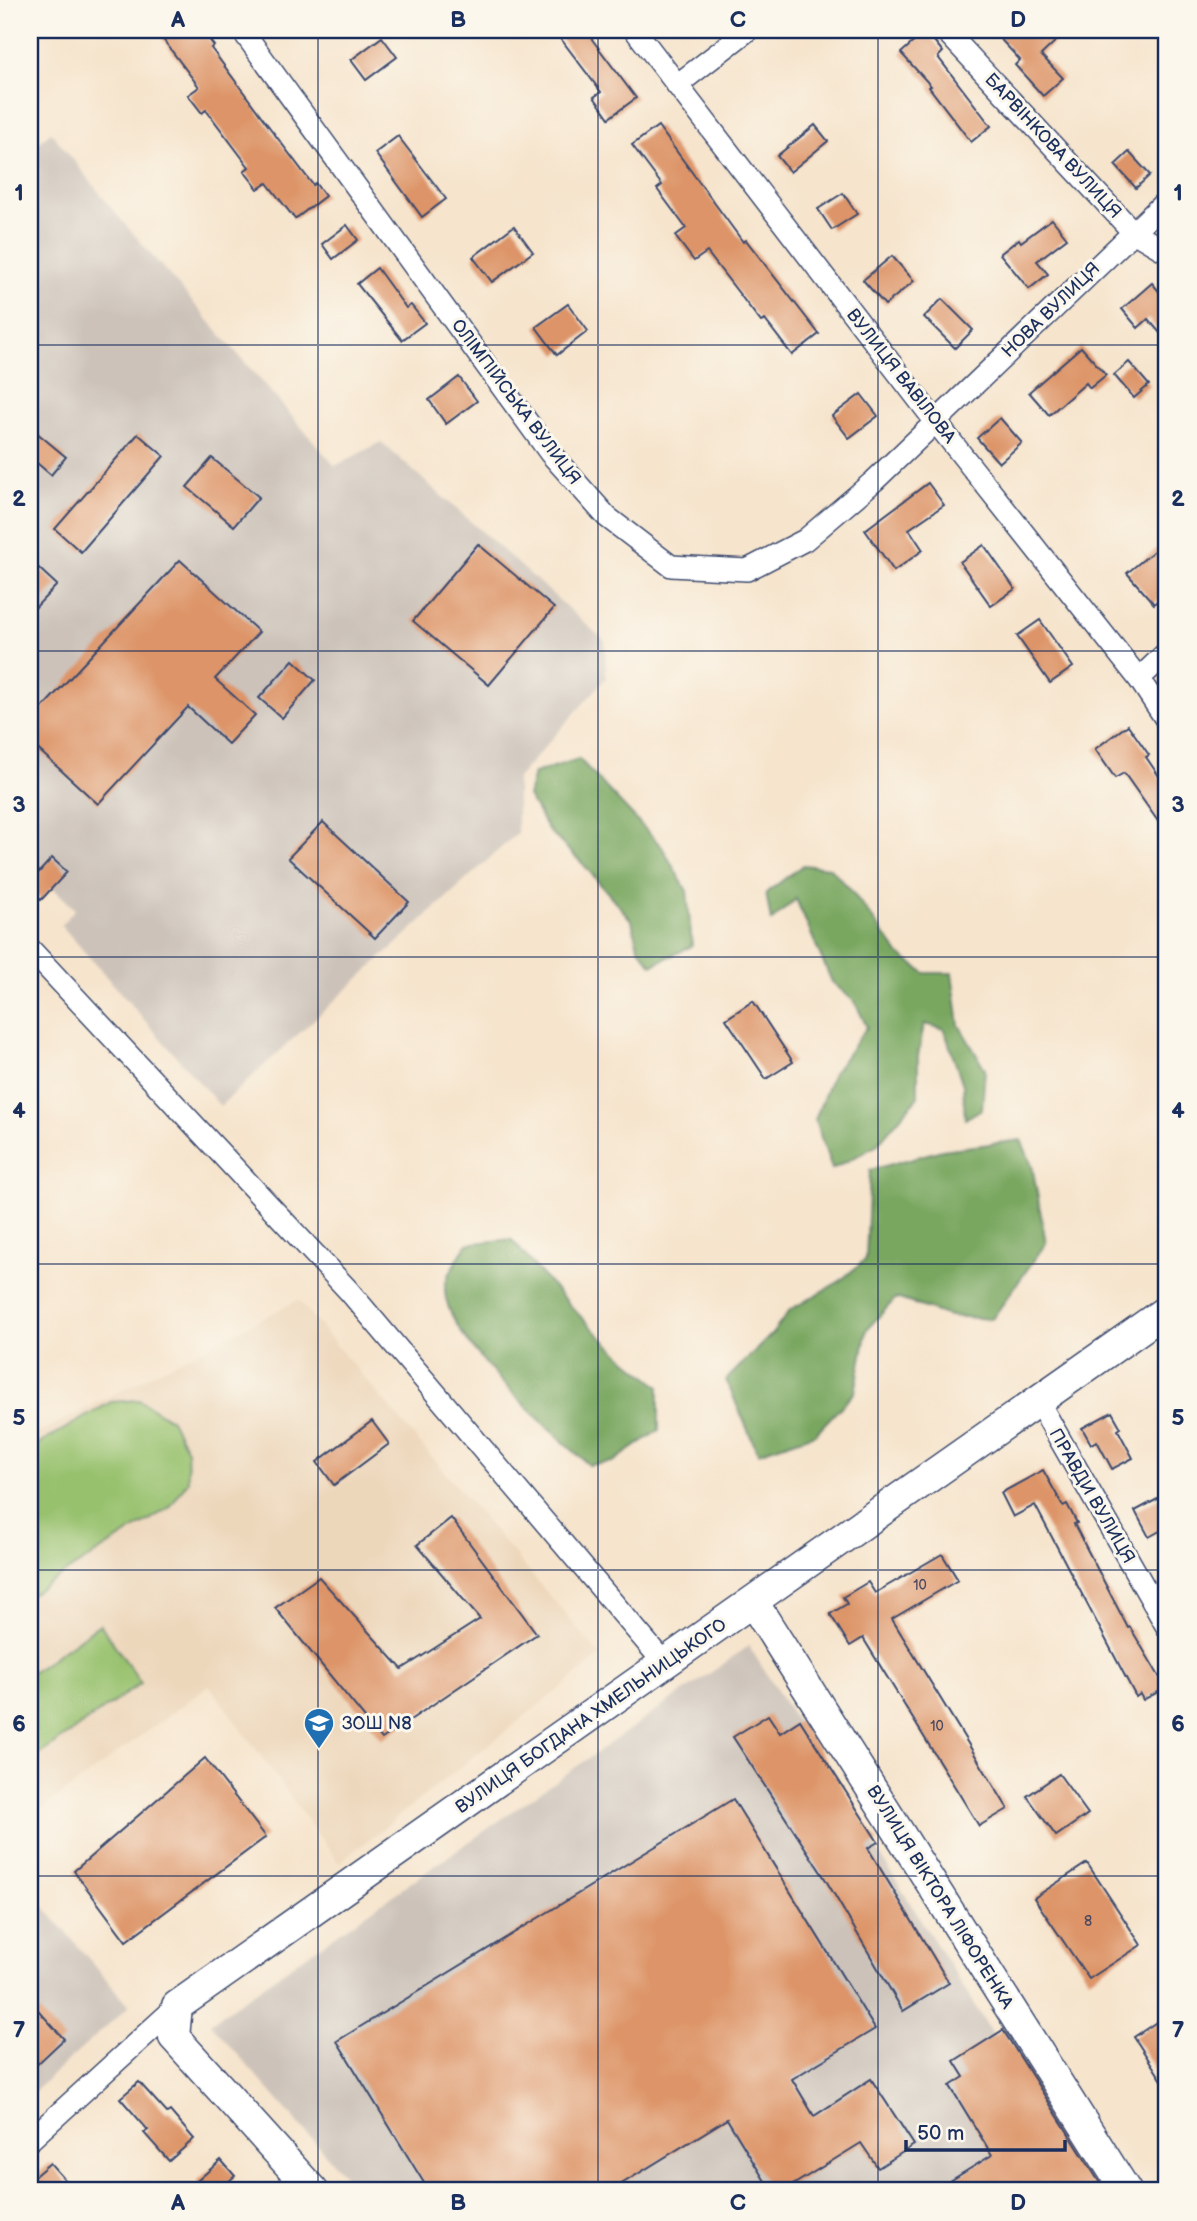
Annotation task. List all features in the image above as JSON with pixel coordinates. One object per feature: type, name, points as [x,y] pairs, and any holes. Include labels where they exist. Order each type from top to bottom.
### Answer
[{"type":"street","name":"ОЛІМПІЙСЬКА ВУЛИЦЯ","points":[[242,30],[550,453],[607,517],[671,566],[747,570],[805,540],[874,481],[935,421]]},
{"type":"street","name":"ВУЛИЦЯ ВАВІЛОВА","points":[[635,30],[935,421],[1139,679],[1167,721]]},
{"type":"street","points":[[677,85],[748,30]]},
{"type":"street","name":"БАРВІНКОВА ВУЛИЦЯ","points":[[945,30],[1133,232],[1167,252]]},
{"type":"street","name":"НОВА ВУЛИЦЯ","points":[[935,421],[1167,200]]},
{"type":"street","points":[[1139,679],[1167,652]]},
{"type":"street","points":[[30,948],[349,1291],[665,1664]]},
{"type":"street","name":"ВУЛИЦЯ БОГДАНА ХМЕЛЬНИЦЬКОГО","points":[[30,2140],[177,2006],[1167,1310]]},
{"type":"street","name":"ПРАВДИ ВУЛИЦЯ","points":[[1038,1401],[1167,1628]]},
{"type":"street","name":"ВУЛИЦЯ ВІКТОРА ЛІФОРЕНКА","points":[[753,1602],[1126,2191]]},
{"type":"street","points":[[177,2006],[174,2036],[313,2191]]},
{"type":"shaded area","points":[[51,132],[117,215],[335,466],[381,442],[605,641],[606,678],[517,778],[517,833],[220,1106],[61,925],[75,909],[53,888],[41,900],[30,889],[30,150]]},
{"type":"shaded area","points":[[298,1300],[601,1656],[339,1863],[209,1685],[30,1818],[30,1437]]},
{"type":"shaded area","points":[[749,1646],[1091,2191],[358,2191],[210,2023]]},
{"type":"shaded area","points":[[30,1890],[129,2006],[30,2095]]},
{"type":"green space","points":[[579,759],[662,847],[687,891],[692,946],[652,965],[638,947],[632,921],[584,865],[549,831],[528,796],[534,773]]},
{"type":"green space","points":[[803,865],[830,868],[849,888],[900,955],[925,973],[952,973],[959,1025],[985,1069],[982,1109],[965,1119],[963,1085],[944,1029],[924,1024],[918,1056],[918,1097],[876,1146],[832,1169],[815,1120],[832,1075],[867,1027],[855,1002],[832,982],[796,899],[771,921],[766,893]]},
{"type":"green space","points":[[1021,1140],[1032,1165],[1046,1243],[992,1319],[949,1316],[896,1298],[867,1329],[855,1392],[815,1434],[758,1453],[726,1380],[772,1334],[790,1310],[840,1281],[866,1259],[870,1170],[942,1150]]},
{"type":"green space","points":[[511,1239],[581,1317],[659,1386],[659,1430],[613,1462],[589,1465],[551,1430],[479,1356],[461,1331],[449,1307],[446,1282],[467,1244]]},
{"type":"green space","points":[[139,1400],[171,1420],[187,1450],[188,1481],[170,1507],[30,1595],[30,1449],[111,1402]]},
{"type":"green space","points":[[100,1624],[141,1683],[34,1758],[30,1752],[30,1674]]},
{"type":"building","points":[[156,30],[202,30],[214,46],[211,48],[270,128],[313,185],[315,183],[325,196],[295,219],[267,183],[258,189],[244,171],[249,167],[206,110],[202,113],[188,95],[199,87]]},
{"type":"building","points":[[573,30],[585,30],[636,98],[609,118],[594,97],[601,92],[561,39]]},
{"type":"building","points":[[992,30],[1051,30],[1059,38],[1041,55],[1063,78],[1043,96],[1015,65],[1020,60]]},
{"type":"building","points":[[926,31],[943,52],[938,57],[991,126],[971,142],[929,87],[931,86],[901,53]]},
{"type":"building","points":[[382,37],[397,57],[366,80],[351,60]]},
{"type":"building","points":[[815,125],[828,141],[790,172],[777,156]]},
{"type":"building","points":[[658,126],[743,242],[746,240],[819,334],[792,355],[765,320],[761,322],[707,252],[694,261],[675,236],[686,228],[657,189],[662,185],[632,145]]},
{"type":"building","points":[[398,136],[446,199],[422,217],[375,153]]},
{"type":"building","points":[[1129,152],[1150,175],[1136,188],[1115,165]]},
{"type":"building","points":[[843,193],[857,214],[832,230],[818,209]]},
{"type":"building","points":[[1052,219],[1067,238],[1037,261],[1048,274],[1029,289],[1000,254]]},
{"type":"building","points":[[347,225],[358,240],[333,259],[322,244]]},
{"type":"building","points":[[514,226],[533,252],[492,282],[473,257]]},
{"type":"building","points":[[892,256],[914,281],[885,305],[863,280]]},
{"type":"building","points":[[377,268],[406,308],[411,305],[425,323],[402,340],[357,284]]},
{"type":"building","points":[[1152,283],[1167,301],[1167,341],[1148,319],[1138,328],[1122,309]]},
{"type":"building","points":[[942,299],[973,330],[955,348],[924,317]]},
{"type":"building","points":[[568,304],[588,331],[557,355],[536,327]]},
{"type":"building","points":[[1081,347],[1106,375],[1090,388],[1086,383],[1049,415],[1029,392]]},
{"type":"building","points":[[1129,362],[1149,385],[1134,398],[1114,375]]},
{"type":"building","points":[[459,377],[477,401],[446,424],[429,400]]},
{"type":"building","points":[[861,394],[878,416],[849,438],[832,416]]},
{"type":"building","points":[[1000,418],[1022,443],[999,463],[977,438]]},
{"type":"building","points":[[30,427],[66,457],[51,475],[30,457]]},
{"type":"building","points":[[138,434],[164,456],[81,552],[55,529]]},
{"type":"building","points":[[212,458],[259,497],[234,526],[187,487]]},
{"type":"building","points":[[928,483],[944,505],[909,529],[923,550],[894,571],[865,530]]},
{"type":"building","points":[[1167,540],[1167,592],[1154,604],[1127,573]]},
{"type":"building","points":[[478,544],[554,608],[489,685],[413,621]]},
{"type":"building","points":[[984,545],[1015,589],[991,606],[960,562]]},
{"type":"building","points":[[30,560],[57,585],[30,613]]},
{"type":"building","points":[[180,560],[259,632],[215,679],[255,715],[228,744],[188,707],[98,804],[30,742],[30,721]]},
{"type":"building","points":[[1040,620],[1073,667],[1050,683],[1017,636]]},
{"type":"building","points":[[293,660],[315,680],[282,718],[259,698]]},
{"type":"building","points":[[1128,725],[1167,788],[1167,834],[1124,773],[1115,778],[1095,749]]},
{"type":"building","points":[[323,822],[409,902],[375,938],[288,858]]},
{"type":"building","points":[[52,858],[67,872],[41,900],[30,889],[30,882]]},
{"type":"building","points":[[753,1001],[793,1062],[766,1079],[726,1019]]},
{"type":"building","points":[[1112,1412],[1133,1458],[1112,1469],[1097,1441],[1091,1444],[1082,1428]]},
{"type":"building","points":[[372,1421],[389,1444],[334,1485],[317,1462]]},
{"type":"building","points":[[1043,1470],[1063,1506],[1067,1504],[1077,1523],[1074,1524],[1128,1628],[1130,1627],[1166,1688],[1143,1700],[1140,1694],[1136,1697],[1035,1505],[1013,1517],[1001,1493]]},
{"type":"building","points":[[1167,1494],[1167,1527],[1149,1537],[1135,1511]]},
{"type":"building","points":[[451,1518],[537,1634],[382,1739],[275,1608],[319,1577],[402,1669],[480,1619],[417,1545]]},
{"type":"building","points":[[942,1554],[958,1580],[892,1619],[1008,1809],[979,1826],[863,1638],[850,1646],[830,1614],[847,1604],[843,1597],[868,1582],[875,1593]]},
{"type":"building","points":[[768,1715],[780,1733],[800,1720],[878,1842],[868,1848],[949,1983],[903,2011],[824,1877],[733,1737]]},
{"type":"building","points":[[205,1758],[266,1837],[126,1941],[74,1871]]},
{"type":"building","points":[[1059,1774],[1088,1814],[1056,1836],[1027,1796]]},
{"type":"building","points":[[733,1799],[875,2029],[792,2079],[814,2116],[871,2079],[914,2145],[878,2168],[861,2143],[783,2191],[771,2191],[727,2119],[610,2191],[429,2191],[337,2041]]},
{"type":"building","points":[[1087,1863],[1141,1945],[1089,1979],[1034,1898]]},
{"type":"building","points":[[30,2001],[64,2039],[30,2071]]},
{"type":"building","points":[[1167,2015],[1167,2088],[1134,2037]]},
{"type":"building","points":[[1003,2030],[1105,2191],[934,2191],[992,2155],[950,2086],[964,2077],[954,2061]]},
{"type":"building","points":[[139,2082],[167,2113],[170,2111],[194,2139],[169,2161],[144,2133],[148,2130],[120,2098]]},
{"type":"building","points":[[221,2160],[235,2176],[217,2191],[207,2191],[197,2181]]},
{"type":"building","points":[[50,2163],[67,2182],[56,2191],[30,2191],[30,2180]]},
{"type":"place","name":"ЗОШ N8","points":[[319,1750]]}]
